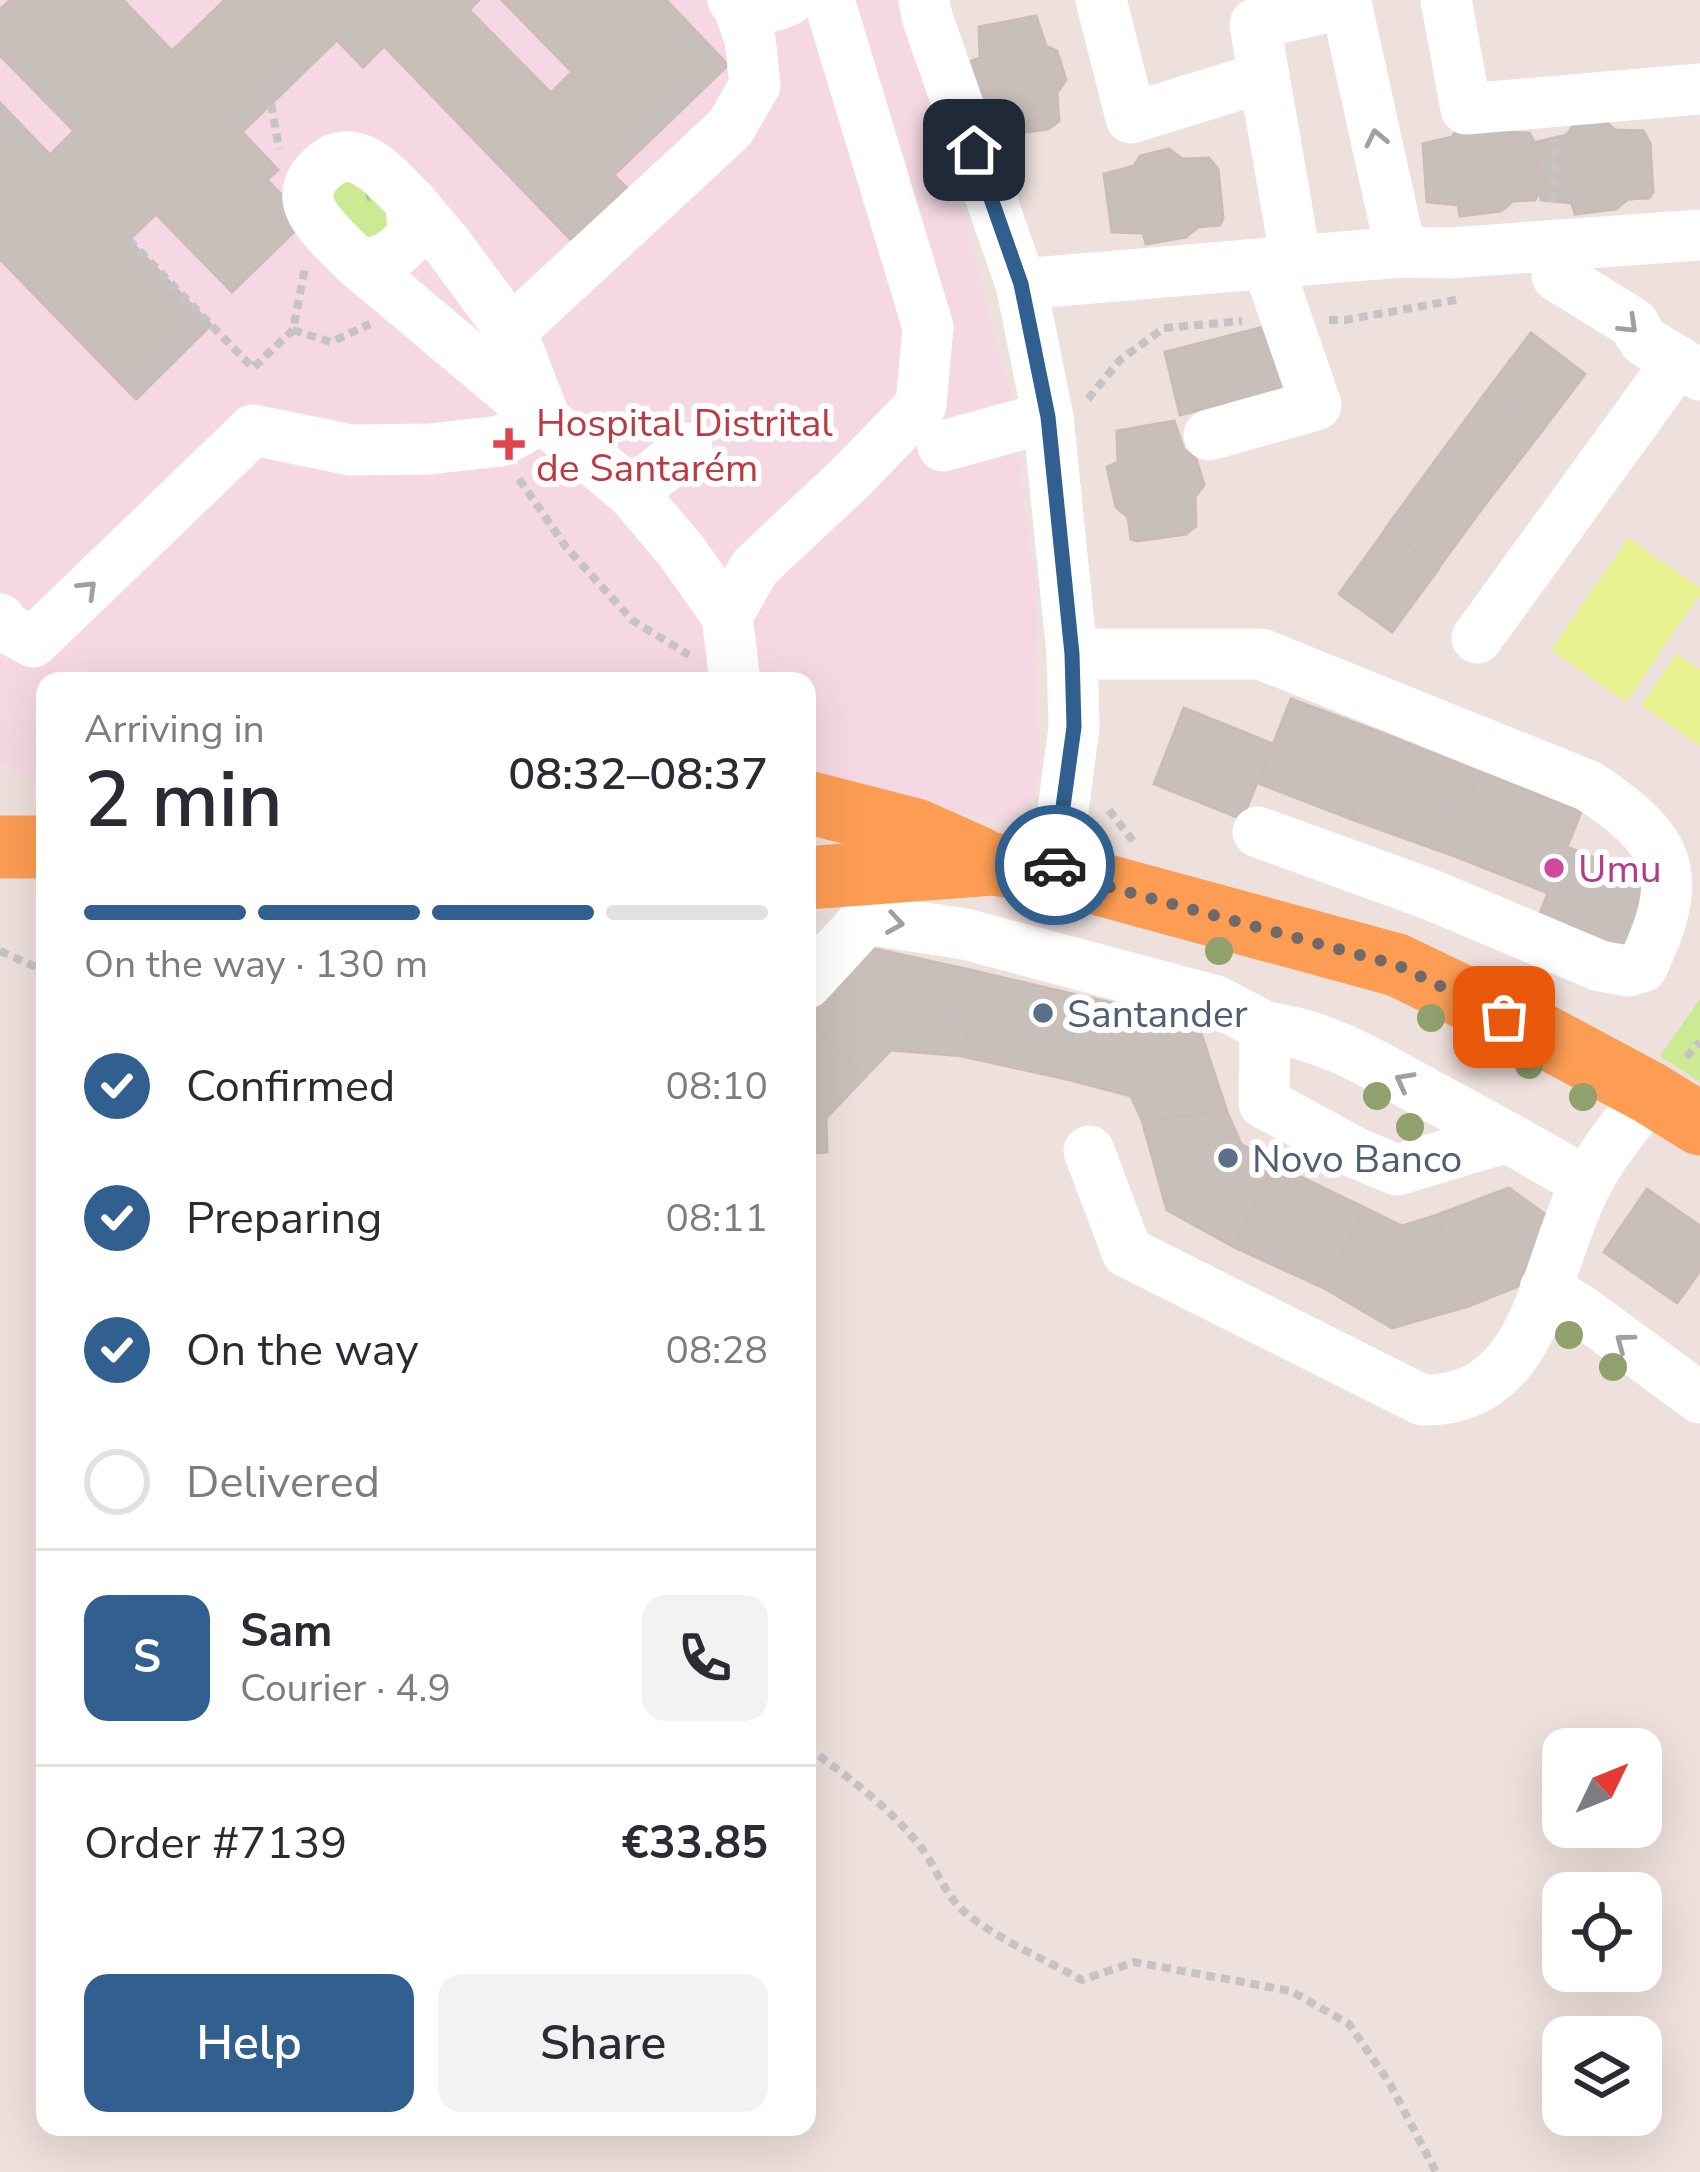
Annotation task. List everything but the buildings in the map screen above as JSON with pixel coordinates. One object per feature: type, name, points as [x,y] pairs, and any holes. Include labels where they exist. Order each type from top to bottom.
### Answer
[{"type":"main road","points":[[816,804],[916,830],[992,864]]},
{"type":"main road","points":[[0,809],[36,809]]},
{"type":"main road","points":[[0,847],[36,848]]},
{"type":"main road","points":[[816,877],[992,864],[1054,872],[1397,965],[1540,1034],[1678,1092]]},
{"type":"street","points":[[736,3],[765,10],[789,0]]},
{"type":"street","points":[[731,648],[755,567],[921,405],[928,327],[829,0]]},
{"type":"street","points":[[1101,0],[1131,118],[1264,76]]},
{"type":"street","points":[[1446,0],[1466,109],[1700,89]]},
{"type":"street","points":[[927,1],[926,17],[1066,411],[1074,727],[1054,872]]},
{"type":"street","points":[[1209,435],[1316,405],[1286,320],[1255,24],[1351,1],[1437,268]]},
{"type":"street","points":[[511,331],[730,128],[755,85],[751,39],[736,3]]},
{"type":"street","points":[[522,429],[511,331],[412,202],[375,167],[356,157],[327,163],[313,176],[308,192],[310,209],[333,239],[522,429],[632,494],[682,552],[731,648]]},
{"type":"street","points":[[360,265],[398,253],[413,235],[412,202]]},
{"type":"street","points":[[1021,284],[1281,262],[1512,272],[1555,261],[1698,247]]},
{"type":"street","points":[[1477,638],[1689,368],[1644,341],[1633,323],[1555,261]]},
{"type":"street","points":[[943,446],[1066,411]]},
{"type":"street","points":[[0,620],[33,641],[253,430],[351,450],[429,449],[522,429]]},
{"type":"street","points":[[632,494],[687,448]]},
{"type":"street","points":[[1072,654],[1261,654],[1589,786],[1635,821],[1662,855],[1668,874],[1664,909],[1642,967],[1628,971],[1600,966],[1429,895],[1258,832]]},
{"type":"street","points":[[1397,965],[1429,895]]},
{"type":"street","points":[[816,973],[866,919],[964,934],[1216,1001],[1265,1028],[1296,1031],[1335,1044],[1587,1183]]},
{"type":"street","points":[[1265,1028],[1264,1102],[1356,1153],[1397,1170],[1508,1137]]},
{"type":"street","points":[[1088,1151],[1126,1252],[1422,1400],[1458,1397],[1498,1375],[1521,1348],[1587,1183],[1678,1092]]},
{"type":"street","points":[[1545,1289],[1700,1398]]},
{"type":"path","points":[[1555,101],[1555,261]]},
{"type":"path","points":[[129,240],[253,368],[293,330],[306,265]]},
{"type":"path","points":[[1066,411],[1120,360],[1165,328],[1345,320],[1437,268]]},
{"type":"path","points":[[293,330],[331,343],[379,320]]},
{"type":"path","points":[[522,429],[516,475],[566,548],[632,620],[731,648]]},
{"type":"path","points":[[1106,806],[1141,849],[1132,893]]},
{"type":"path","points":[[0,951],[36,967]]},
{"type":"path","points":[[1678,1092],[1700,1042]]},
{"type":"path","points":[[816,1753],[848,1776],[921,1847],[966,1913],[1082,1980],[1134,1962],[1291,1991],[1349,2024],[1390,2084],[1436,2172]]},
{"type":"shaded area","name":"Hospital Distrital de Santarém","points":[[0,0],[895,0],[952,171],[1011,398],[1035,589],[1039,770],[1035,795],[1019,813],[987,819],[816,781],[816,672],[36,672],[36,780],[0,760]]},
{"type":"green space","points":[[341,169],[399,210],[379,252],[322,212]]},
{"type":"green space","points":[[1628,538],[1700,588],[1700,594],[1626,702],[1551,650]]},
{"type":"green space","points":[[1677,654],[1700,670],[1700,746],[1641,705]]},
{"type":"green space","points":[[1700,999],[1700,1082],[1660,1056]]},
{"type":"way so far","points":[[1055,865],[1054,872],[1397,965],[1504,1017]]},
{"type":"place","name":"Hospital Distrital de Santarém","points":[[509,444]]},
{"type":"place","name":"Umu","points":[[1554,868]]},
{"type":"place","name":"Santander","points":[[1043,1013]]},
{"type":"place","name":"Novo Banco","points":[[1228,1158]]},
{"type":"route","points":[[974,150],[1021,284],[1048,417],[1072,654],[1074,727],[1055,865]]}]
